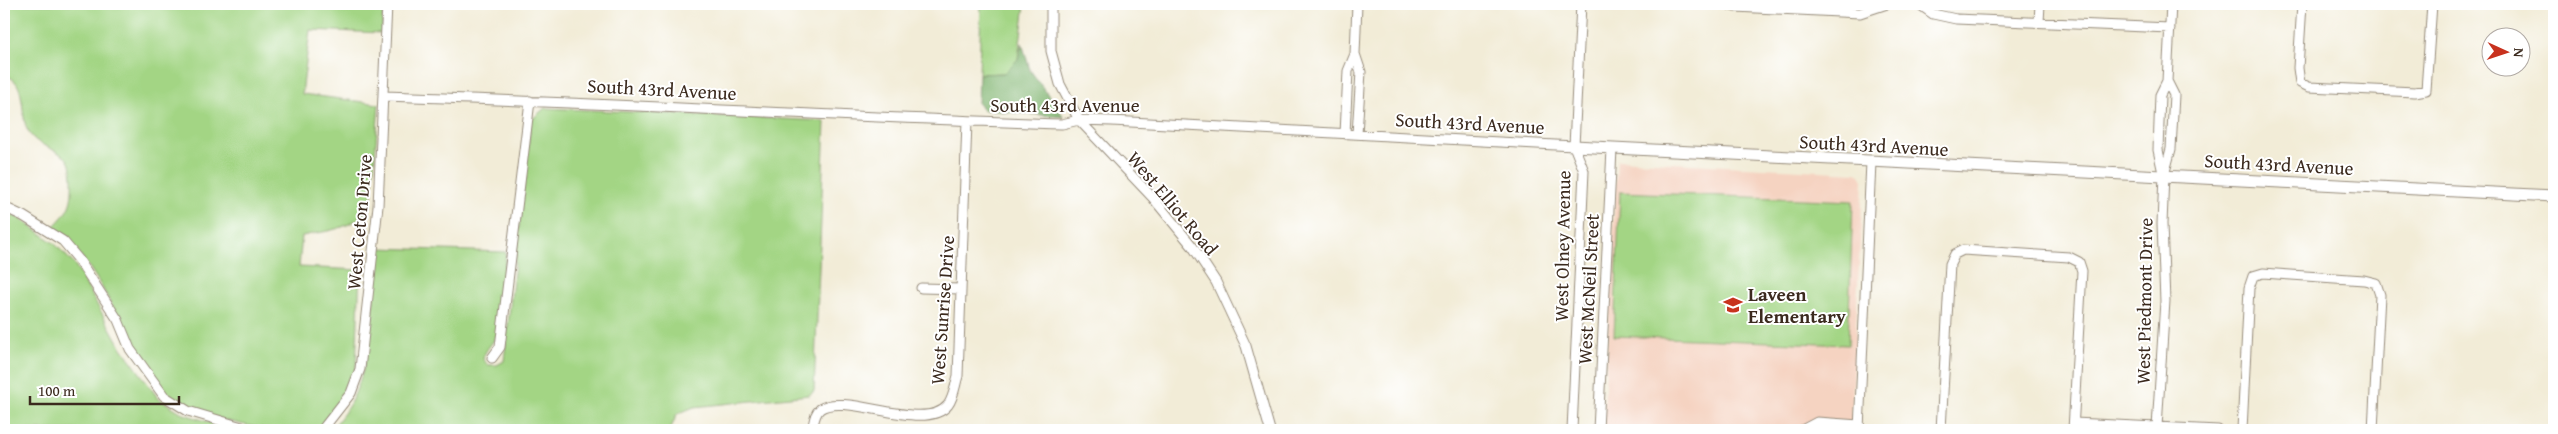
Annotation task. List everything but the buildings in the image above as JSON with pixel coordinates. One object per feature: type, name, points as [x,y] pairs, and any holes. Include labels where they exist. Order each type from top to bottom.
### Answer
[{"type":"street","name":"West Ceton Drive","points":[[322,430],[351,393],[360,369],[378,206],[387,4]]},
{"type":"street","name":"West Elliot Road","points":[[1051,4],[1051,51],[1060,84],[1079,120],[1153,198],[1193,247],[1216,282],[1246,346],[1270,430]]},
{"type":"street","points":[[1345,134],[1346,90],[1348,71],[1355,54],[1357,4]]},
{"type":"street","name":"West Olney Avenue","points":[[1572,430],[1584,170],[1574,146],[1581,4]]},
{"type":"street","points":[[1725,4],[1735,8],[1860,12],[1887,4]]},
{"type":"street","points":[[1919,4],[1933,14],[1944,17],[2170,28]]},
{"type":"street","points":[[2040,4],[2040,22]]},
{"type":"street","points":[[2168,81],[2172,4]]},
{"type":"street","points":[[2302,4],[2298,68],[2300,83],[2319,88],[2415,92],[2426,90],[2432,4]]},
{"type":"street","points":[[1355,54],[1362,72],[1357,134]]},
{"type":"street","name":"West Piedmont Drive","points":[[2164,175],[2158,150],[2160,96],[2168,81]]},
{"type":"street","name":"West Piedmont Drive","points":[[2157,427],[2165,301],[2162,224],[2164,175],[2171,149],[2174,95],[2168,81]]},
{"type":"street","points":[[1346,90],[1360,90]]},
{"type":"street","name":"South 43rd Avenue","points":[[384,96],[530,100],[967,122],[1062,124],[1079,120],[1612,149],[2164,175],[2554,196]]},
{"type":"street","points":[[492,358],[500,347],[530,100]]},
{"type":"street","name":"West Sunrise Drive","points":[[812,430],[815,416],[821,408],[835,405],[916,415],[936,414],[947,406],[958,376],[967,122]]},
{"type":"street","name":"West McNeil Street","points":[[1598,430],[1612,149]]},
{"type":"street","points":[[1802,430],[1810,425],[1859,428],[1871,162]]},
{"type":"street","points":[[4,208],[23,216],[63,241],[79,260],[118,320],[130,349],[164,396],[188,411],[252,430]]},
{"type":"street","points":[[1941,430],[1950,264],[1955,254],[1963,250],[2069,257],[2079,262],[2082,272],[2074,426],[2218,430]]},
{"type":"street","points":[[2242,430],[2249,288],[2253,276],[2263,273],[2364,280],[2376,283],[2380,295],[2373,430]]},
{"type":"street","points":[[921,288],[961,289]]},
{"type":"shaded area","name":"Laveen Elementary","points":[[1617,160],[1856,173],[1860,175],[1863,180],[1851,430],[1603,430]]},
{"type":"green space","points":[[4,4],[383,4],[382,33],[310,30],[302,94],[379,104],[371,206],[356,220],[340,228],[302,236],[299,267],[360,270],[356,367],[348,390],[319,429],[287,431],[233,422],[185,406],[166,394],[162,389],[138,354],[107,296],[84,259],[52,228],[67,211],[71,200],[72,178],[70,166],[65,157],[31,136],[25,124],[22,99],[17,83],[12,78],[4,76]]},
{"type":"green space","points":[[981,4],[1025,4],[1018,59],[1004,73],[979,74]]},
{"type":"green space","points":[[1022,43],[1030,70],[1064,117],[984,110],[978,104],[979,74],[1004,73],[1018,59]]},
{"type":"green space","points":[[545,108],[825,121],[814,391],[809,395],[694,407],[677,414],[670,430],[329,430],[344,413],[355,393],[363,370],[372,319],[378,248],[506,252],[499,331],[483,359],[488,365],[497,365],[504,361],[531,120]]},
{"type":"green space","points":[[1620,192],[1853,201],[1848,345],[1614,336]]},
{"type":"green space","points":[[4,212],[21,219],[55,244],[75,265],[119,344],[158,398],[184,414],[234,430],[4,430]]},
{"type":"place","name":"Laveen Elementary","points":[[1733,305]]}]
